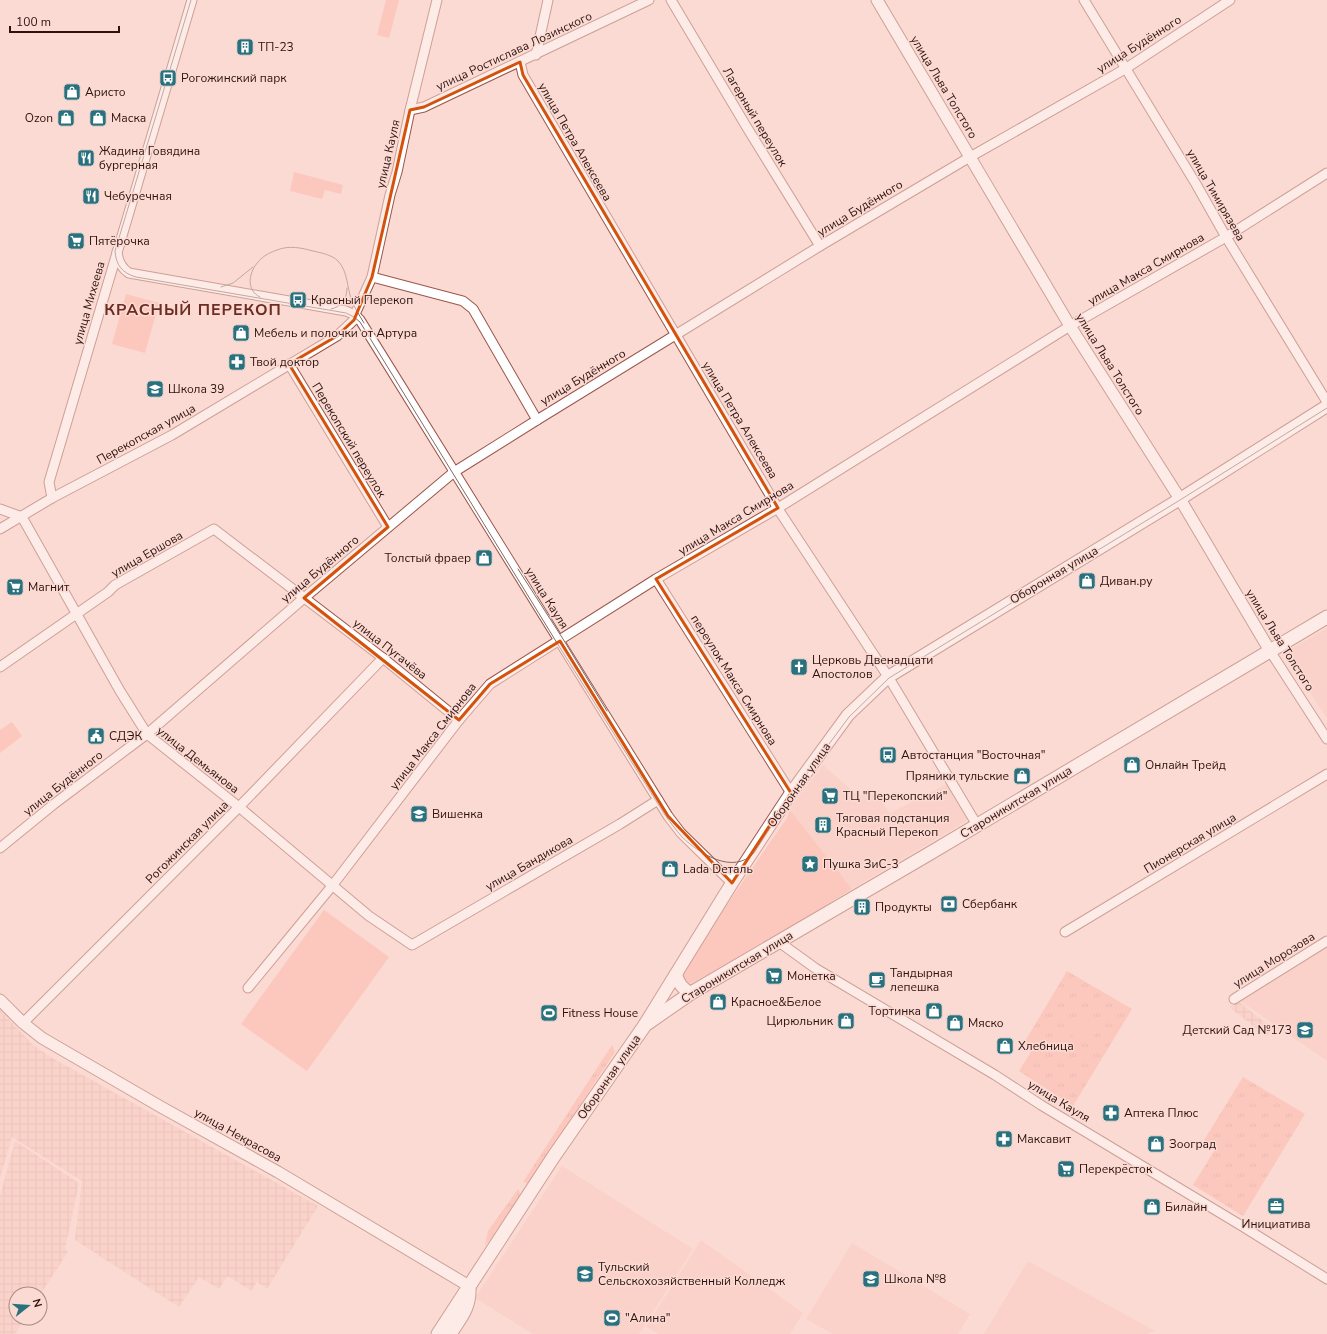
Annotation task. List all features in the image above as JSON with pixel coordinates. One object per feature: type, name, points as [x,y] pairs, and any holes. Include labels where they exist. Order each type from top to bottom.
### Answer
[{"type":"main road","name":"Оборонная улица","points":[[438,1334],[467,1293],[554,1156],[645,1025],[732,883],[791,793],[848,715],[888,677],[1180,499],[1327,406]]},
{"type":"main road","name":"Староникитская улица","points":[[645,1025],[691,993],[1327,617]]},
{"type":"main road","points":[[676,974],[682,987],[691,993]]},
{"type":"main road","points":[[450,1334],[467,1307],[467,1293]]},
{"type":"street","name":"улица Михеева","points":[[52,498],[49,482],[192,0]]},
{"type":"street","name":"улица Кауля","points":[[437,0],[410,110],[398,172],[390,195],[372,277],[355,314],[658,800],[681,833],[732,883]]},
{"type":"street","points":[[536,55],[548,0]]},
{"type":"street","name":"улица Ростислава Лозинского","points":[[410,110],[424,107],[649,0]]},
{"type":"street","name":"Лагерный переулок","points":[[671,0],[820,246]]},
{"type":"street","name":"улица Льва Толстого","points":[[877,0],[1070,326],[1180,499],[1270,651],[1327,739]]},
{"type":"street","name":"улица Тимирязева","points":[[1084,0],[1327,402]]},
{"type":"street","name":"улица Будённого","points":[[0,848],[54,804],[147,734],[304,598],[454,472],[820,246],[970,157],[1125,69],[1230,0]]},
{"type":"street","name":"улица Петра Алексеева","points":[[520,62],[522,76],[778,508],[888,677],[977,825]]},
{"type":"street","name":"улица Макса Смирнова","points":[[248,988],[332,886],[459,720],[490,684],[656,579],[778,508],[1070,326],[1226,237],[1327,173]]},
{"type":"street","points":[[117,252],[121,266],[129,273],[340,310],[355,314]]},
{"type":"street","points":[[372,277],[463,301],[468,304],[473,309],[537,420]]},
{"type":"street","name":"Перекопская улица","points":[[0,529],[52,498],[172,435],[337,336],[354,320],[355,314]]},
{"type":"street","name":"Перекопский переулок","points":[[289,364],[388,527]]},
{"type":"street","points":[[0,509],[22,517]]},
{"type":"street","name":"улица Демьянова","points":[[22,517],[120,692],[147,734],[238,807],[369,916],[412,945]]},
{"type":"street","name":"улица Ершова","points":[[0,667],[108,592],[115,585],[214,529],[304,598]]},
{"type":"street","name":"переулок Макса Смирнова","points":[[656,579],[791,793]]},
{"type":"street","name":"улица Пугачёва","points":[[304,598],[383,658],[459,720]]},
{"type":"street","name":"Рогожинская улица","points":[[23,1023],[238,807],[383,658]]},
{"type":"street","name":"Пионерская улица","points":[[1065,932],[1327,774]]},
{"type":"street","name":"улица Бандикова","points":[[412,945],[620,824],[658,800]]},
{"type":"street","name":"улица Кауля","points":[[779,942],[820,972],[988,1071],[1041,1105],[1327,1279]]},
{"type":"street","name":"улица Морозова","points":[[1234,999],[1327,942]]},
{"type":"street","name":"улица Некрасова","points":[[0,1000],[23,1023],[42,1038],[161,1107],[278,1172],[467,1293]]},
{"type":"highlighted area","points":[[520,62],[523,75],[778,508],[656,579],[791,793],[732,883],[668,816],[560,641],[490,684],[459,720],[304,598],[388,527],[289,364],[337,336],[354,320],[372,277],[410,110],[424,107]]},
{"type":"shaded area","points":[[1327,628],[1327,718],[1284,653]]},
{"type":"shaded area","points":[[823,765],[857,795],[876,794],[890,813],[947,784],[968,820],[852,889],[790,810]]},
{"type":"shaded area","name":"Детский Сад №173","points":[[1327,946],[1327,1061],[1239,1000]]},
{"type":"shaded area","points":[[1238,1001],[1273,1029],[1266,1036],[1229,1007]]},
{"type":"shaded area","points":[[0,1010],[33,1045],[54,1059],[318,1206],[267,1289],[257,1282],[251,1291],[228,1276],[219,1289],[199,1277],[179,1307],[75,1240],[82,1181],[12,1137],[0,1178]]},
{"type":"shaded area","points":[[15,1141],[79,1183],[65,1249],[68,1252],[46,1286],[8,1286],[8,1326],[20,1326],[15,1334],[0,1334],[0,1196]]},
{"type":"shaded area","name":"Тульский Сельскохозяйственный Колледж","points":[[562,1166],[693,1249],[639,1334],[533,1334],[475,1298]]},
{"type":"shaded area","points":[[701,1240],[803,1313],[790,1334],[659,1334],[646,1327]]},
{"type":"shaded area","name":"Школа №8","points":[[852,1243],[970,1314],[958,1334],[833,1334],[806,1319]]},
{"type":"shaded area","points":[[1028,1261],[1155,1331],[1146,1334],[984,1334]]},
{"type":"green space","points":[[386,0],[399,0],[389,38],[377,35]]},
{"type":"green space","points":[[294,172],[343,185],[341,194],[325,190],[322,199],[290,191]]},
{"type":"green space","points":[[126,294],[159,303],[145,353],[112,344]]},
{"type":"green space","points":[[12,722],[22,736],[0,753],[0,730]]},
{"type":"green space","points":[[790,810],[852,889],[757,948],[690,984],[681,975],[724,909],[787,818]]},
{"type":"green space","points":[[324,910],[389,957],[307,1071],[241,1024]]},
{"type":"green space","points":[[1067,971],[1132,1009],[1073,1106],[1019,1071],[1032,1050],[1024,1043]]},
{"type":"green space","points":[[1083,1017],[1092,1022],[1085,1044],[1068,1033]]},
{"type":"green space","points":[[612,1045],[615,1052],[529,1182],[523,1182]]},
{"type":"green space","points":[[1243,1077],[1305,1114],[1243,1216],[1193,1185],[1216,1148],[1204,1140]]},
{"type":"green space","points":[[518,1189],[520,1193],[519,1198],[491,1239],[485,1245],[488,1231]]},
{"type":"tram line","points":[[191,0],[115,251],[118,264],[123,271],[136,277],[346,313],[360,322],[557,643],[665,815],[682,837],[698,850],[717,860],[736,862],[746,859],[754,853],[792,794],[849,717],[889,678],[1327,408]]},
{"type":"tram line","points":[[260,297],[252,290],[250,280],[256,265],[267,254],[282,248],[291,247],[327,254],[338,261],[344,270],[350,296],[364,323]]},
{"type":"tram line","points":[[221,287],[233,283],[253,267]]},
{"type":"tram line","points":[[331,309],[343,302],[346,296],[347,288]]},
{"type":"tram line","points":[[518,569],[607,711]]},
{"type":"place","name":"ТП-23","points":[[245,47]]},
{"type":"place","name":"Рогожинский парк","points":[[168,78]]},
{"type":"place","name":"Аристо","points":[[72,92]]},
{"type":"place","name":"Ozon","points":[[66,118]]},
{"type":"place","name":"Маска","points":[[98,118]]},
{"type":"place","name":"Жадина Говядина бургерная","points":[[86,158]]},
{"type":"place","name":"Чебуречная","points":[[91,196]]},
{"type":"place","name":"Пятёрочка","points":[[76,241]]},
{"type":"place","name":"Красный Перекоп","points":[[298,300]]},
{"type":"place","name":"Мебель и полочки от Артура","points":[[241,333]]},
{"type":"place","name":"Твой доктор","points":[[237,362]]},
{"type":"place","name":"Школа 39","points":[[155,389]]},
{"type":"place","name":"Толстый фраер","points":[[484,558]]},
{"type":"place","name":"Диван.ру","points":[[1087,581]]},
{"type":"place","name":"Магнит","points":[[15,587]]},
{"type":"place","name":"Церковь Двенадцати Апостолов","points":[[799,667]]},
{"type":"place","name":"СДЭК","points":[[96,736]]},
{"type":"place","name":"Автостанция \"Восточная\"","points":[[888,755]]},
{"type":"place","name":"Онлайн Трейд","points":[[1132,765]]},
{"type":"place","name":"Пряники тульские","points":[[1022,776]]},
{"type":"place","name":"ТЦ \"Перекопский\"","points":[[830,796]]},
{"type":"place","name":"Вишенка","points":[[419,814]]},
{"type":"place","name":"Тяговая подстанция Красный Перекоп","points":[[823,825]]},
{"type":"place","name":"Пушка ЗиС-3","points":[[810,864]]},
{"type":"place","name":"Lada Dеталь","points":[[670,869]]},
{"type":"place","name":"Сбербанк","points":[[949,904]]},
{"type":"place","name":"Продукты","points":[[862,907]]},
{"type":"place","name":"Монетка","points":[[774,976]]},
{"type":"place","name":"Тандырная лепешка","points":[[877,980]]},
{"type":"place","name":"Красное&Белое","points":[[718,1002]]},
{"type":"place","name":"Тортинка","points":[[934,1011]]},
{"type":"place","name":"Fitness House","points":[[549,1013]]},
{"type":"place","name":"Цирюльник","points":[[846,1021]]},
{"type":"place","name":"Мяско","points":[[955,1023]]},
{"type":"place","name":"Детский Сад №173","points":[[1305,1030]]},
{"type":"place","name":"Хлебница","points":[[1005,1046]]},
{"type":"place","name":"Аптека Плюс","points":[[1111,1113]]},
{"type":"place","name":"Максавит","points":[[1004,1139]]},
{"type":"place","name":"Зооград","points":[[1156,1144]]},
{"type":"place","name":"Перекрёсток","points":[[1066,1169]]},
{"type":"place","name":"Инициатива","points":[[1276,1206]]},
{"type":"place","name":"Билайн","points":[[1152,1207]]},
{"type":"place","name":"Тульский Сельскохозяйственный Колледж","points":[[585,1274]]},
{"type":"place","name":"Школа №8","points":[[871,1279]]},
{"type":"place","name":"\"Алина\"","points":[[612,1318]]},
{"type":"district","name":"КРАСНЫЙ ПЕРЕКОП","points":[[193,310]]}]
